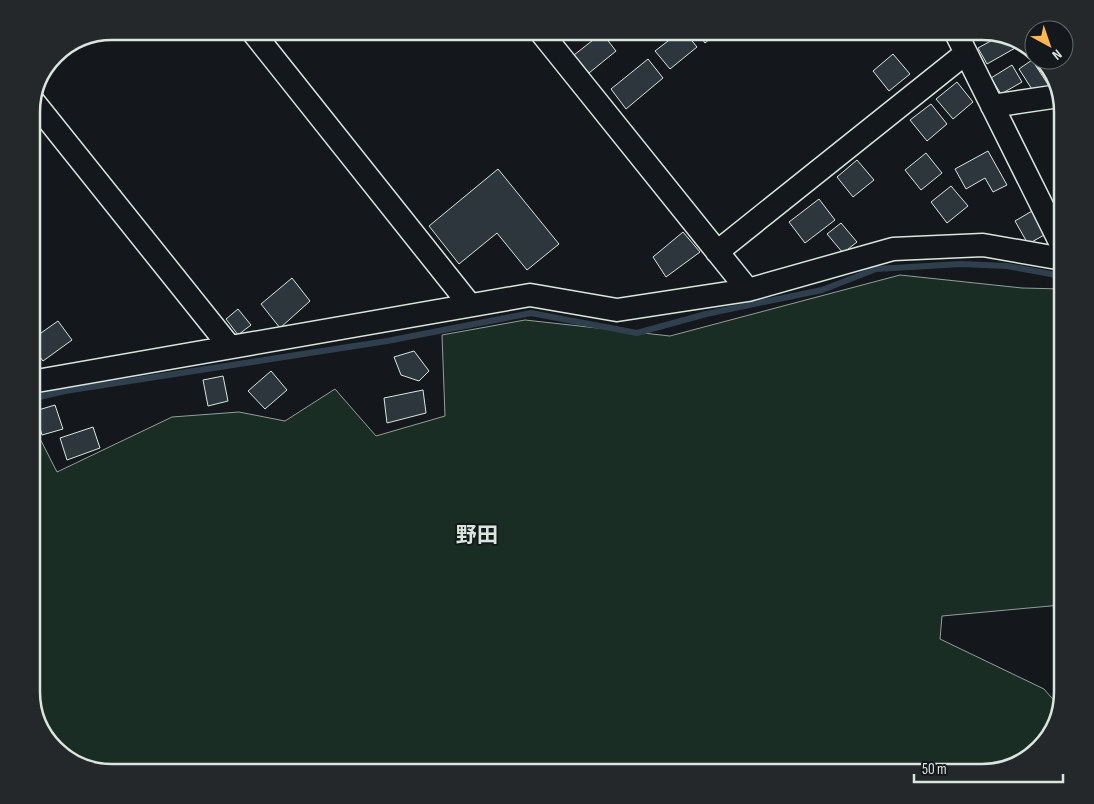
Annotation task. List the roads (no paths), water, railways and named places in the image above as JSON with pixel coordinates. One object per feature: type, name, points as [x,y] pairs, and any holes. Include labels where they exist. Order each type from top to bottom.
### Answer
[{"type":"street","points":[[259,40],[470,305]]},
{"type":"street","points":[[547,40],[748,290]]},
{"type":"street","points":[[960,40],[1054,230]]},
{"type":"street","points":[[717,252],[966,53]]},
{"type":"street","points":[[992,106],[1053,97]]},
{"type":"street","points":[[40,110],[230,347]]},
{"type":"street","points":[[40,380],[530,294],[617,310],[748,290],[893,249],[983,245],[1054,257]]},
{"type":"waterway","points":[[40,397],[65,391],[387,341],[531,313],[637,333],[706,314],[822,290],[876,269],[961,264],[1007,266],[1054,275]]},
{"type":"district","name":"野田","points":[[477,535]]}]
